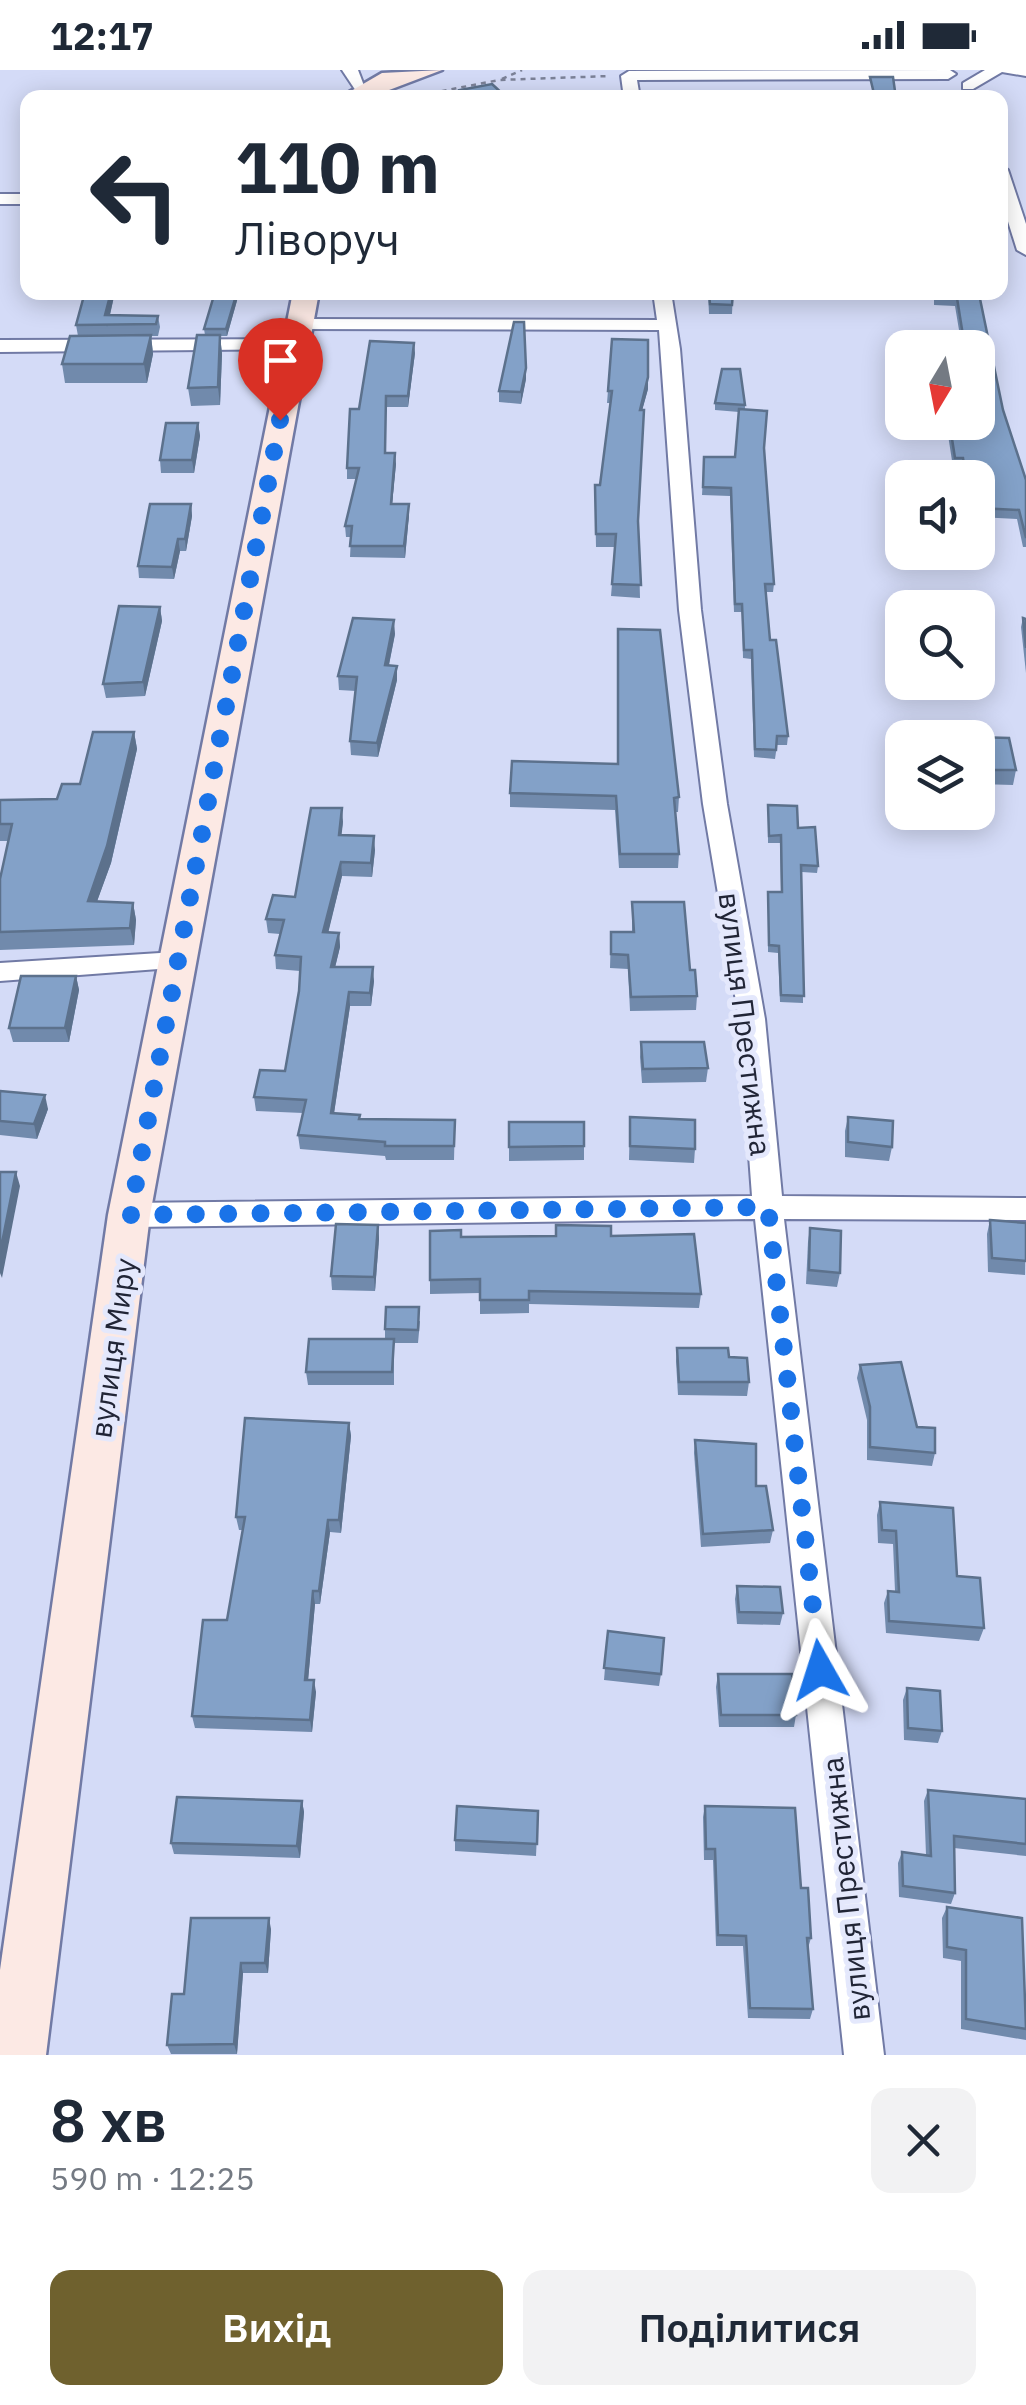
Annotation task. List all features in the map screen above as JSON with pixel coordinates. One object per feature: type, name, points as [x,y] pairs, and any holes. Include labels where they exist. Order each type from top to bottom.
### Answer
[{"type":"street","points":[[354,85],[431,70]]},
{"type":"street","points":[[972,90],[996,70]]},
{"type":"street","points":[[1008,70],[1026,71]]},
{"type":"street","points":[[631,90],[629,76],[944,72],[967,90]]},
{"type":"street","points":[[1008,195],[1026,250]]},
{"type":"street","name":"вулиця Престижна","points":[[663,300],[690,610],[715,804],[752,1020],[768,1207],[864,2055]]},
{"type":"street","points":[[0,346],[300,320],[666,325]]},
{"type":"street","name":"вулиця Миру","points":[[17,2055],[130,1215],[300,320]]},
{"type":"street","points":[[0,972],[176,961]]},
{"type":"street","points":[[130,1215],[768,1207],[1026,1209]]},
{"type":"path","points":[[499,80],[522,70]]},
{"type":"path","points":[[577,76],[578,70]]},
{"type":"path","points":[[450,90],[499,80],[629,76]]},
{"type":"building","points":[[870,77],[893,77],[895,90],[873,90]]},
{"type":"building","points":[[492,84],[498,90],[460,90]]},
{"type":"building","points":[[83,300],[109,300],[105,315],[158,316],[156,324],[76,325]]},
{"type":"building","points":[[213,300],[235,300],[226,329],[204,329]]},
{"type":"building","points":[[710,300],[732,300],[732,305],[710,304]]},
{"type":"building","points":[[957,300],[980,300],[986,330],[962,330]]},
{"type":"building","points":[[514,322],[524,322],[526,368],[521,392],[499,391]]},
{"type":"building","points":[[151,335],[144,364],[62,364],[70,336]]},
{"type":"building","points":[[197,335],[220,335],[218,387],[188,388]]},
{"type":"building","points":[[612,339],[648,340],[648,377],[640,410],[644,410],[638,521],[641,585],[612,584],[616,534],[596,534],[595,485],[600,485],[612,391],[608,391]]},
{"type":"building","points":[[370,341],[414,343],[408,396],[386,396],[385,453],[395,453],[391,504],[409,504],[404,546],[350,546],[352,526],[345,526],[359,468],[347,468],[350,409],[359,409]]},
{"type":"building","points":[[722,369],[740,369],[745,405],[715,403]]},
{"type":"building","points":[[995,371],[1026,480],[1026,538],[1019,510],[995,509],[995,460],[955,458],[952,440],[995,440]]},
{"type":"building","points":[[739,409],[767,411],[764,448],[774,584],[765,584],[770,640],[776,640],[788,736],[777,736],[776,750],[755,749],[752,650],[744,650],[742,604],[735,604],[731,488],[703,487],[704,457],[735,457]]},
{"type":"building","points":[[166,423],[198,423],[192,460],[160,460]]},
{"type":"building","points":[[150,504],[191,504],[185,539],[178,539],[172,567],[138,566]]},
{"type":"building","points":[[119,606],[160,607],[143,682],[103,684]]},
{"type":"building","points":[[353,618],[394,620],[385,665],[397,666],[377,743],[350,741],[357,677],[338,676]]},
{"type":"building","points":[[618,629],[660,630],[679,797],[674,798],[679,854],[620,854],[616,796],[510,793],[512,761],[618,764]]},
{"type":"building","points":[[93,732],[134,732],[107,846],[88,901],[133,903],[130,928],[0,932],[0,879],[12,824],[0,824],[0,800],[57,799],[62,784],[80,784]]},
{"type":"building","points":[[995,738],[1009,738],[1016,770],[995,770]]},
{"type":"building","points":[[768,805],[797,806],[798,828],[815,827],[818,866],[801,865],[804,996],[781,995],[779,946],[769,945],[768,892],[782,892],[781,835],[769,836]]},
{"type":"building","points":[[311,808],[342,808],[339,835],[374,836],[371,863],[341,862],[323,932],[339,933],[331,967],[373,967],[370,993],[349,992],[331,1113],[360,1115],[359,1119],[455,1120],[454,1146],[385,1146],[385,1142],[298,1135],[306,1100],[254,1097],[260,1070],[285,1071],[301,957],[275,955],[284,920],[266,919],[273,895],[295,897]]},
{"type":"building","points":[[632,902],[684,902],[690,970],[695,970],[697,996],[631,997],[628,955],[611,954],[611,932],[634,932]]},
{"type":"building","points":[[21,976],[76,976],[65,1028],[9,1028]]},
{"type":"building","points":[[641,1042],[704,1042],[708,1068],[643,1069]]},
{"type":"building","points":[[0,1091],[45,1095],[34,1124],[0,1121]]},
{"type":"building","points":[[630,1117],[695,1120],[695,1149],[630,1146]]},
{"type":"building","points":[[848,1117],[893,1121],[892,1147],[848,1142]]},
{"type":"building","points":[[509,1122],[584,1122],[584,1146],[509,1147]]},
{"type":"building","points":[[0,1172],[16,1172],[0,1253]]},
{"type":"building","points":[[990,1220],[1026,1223],[1026,1261],[992,1258]]},
{"type":"building","points":[[336,1224],[378,1225],[374,1277],[331,1276]]},
{"type":"building","points":[[556,1225],[611,1226],[611,1236],[694,1234],[701,1294],[529,1291],[529,1300],[480,1300],[480,1279],[430,1280],[430,1231],[461,1230],[461,1237],[556,1236]]},
{"type":"building","points":[[810,1228],[841,1231],[840,1273],[809,1270]]},
{"type":"building","points":[[386,1307],[419,1307],[418,1330],[385,1329]]},
{"type":"building","points":[[309,1339],[394,1339],[392,1372],[306,1372]]},
{"type":"building","points":[[677,1348],[728,1348],[729,1357],[747,1358],[749,1382],[679,1382]]},
{"type":"building","points":[[901,1362],[917,1427],[935,1428],[935,1453],[870,1447],[870,1407],[860,1365]]},
{"type":"building","points":[[245,1418],[349,1423],[339,1520],[328,1520],[319,1591],[313,1591],[305,1680],[314,1680],[310,1720],[192,1716],[203,1620],[227,1620],[245,1517],[236,1517]]},
{"type":"building","points":[[695,1440],[756,1444],[756,1486],[766,1486],[773,1530],[703,1534]]},
{"type":"building","points":[[880,1502],[953,1508],[957,1576],[980,1578],[984,1628],[889,1621],[888,1591],[899,1592],[896,1531],[882,1530]]},
{"type":"building","points":[[737,1586],[780,1587],[783,1613],[739,1612]]},
{"type":"building","points":[[608,1631],[664,1638],[661,1674],[604,1668]]},
{"type":"building","points":[[718,1674],[792,1674],[796,1715],[721,1715]]},
{"type":"building","points":[[907,1688],[940,1691],[942,1731],[908,1728]]},
{"type":"building","points":[[928,1790],[1026,1799],[1026,1844],[954,1836],[955,1893],[903,1886],[902,1852],[931,1856]]},
{"type":"building","points":[[177,1797],[302,1801],[297,1846],[171,1843]]},
{"type":"building","points":[[457,1806],[538,1811],[537,1844],[455,1840]]},
{"type":"building","points":[[705,1806],[795,1808],[801,1888],[808,1888],[811,1938],[807,1938],[813,2009],[750,2008],[746,1936],[718,1935],[715,1849],[706,1849]]},
{"type":"building","points":[[947,1907],[1022,1918],[1026,2029],[966,2019],[966,1950],[947,1947]]},
{"type":"building","points":[[191,1918],[269,1918],[265,1963],[241,1963],[234,2044],[167,2045],[172,1994],[184,1994]]},
{"type":"route","points":[[280,420],[156,1059],[130,1215],[768,1207],[820,1670]]}]
